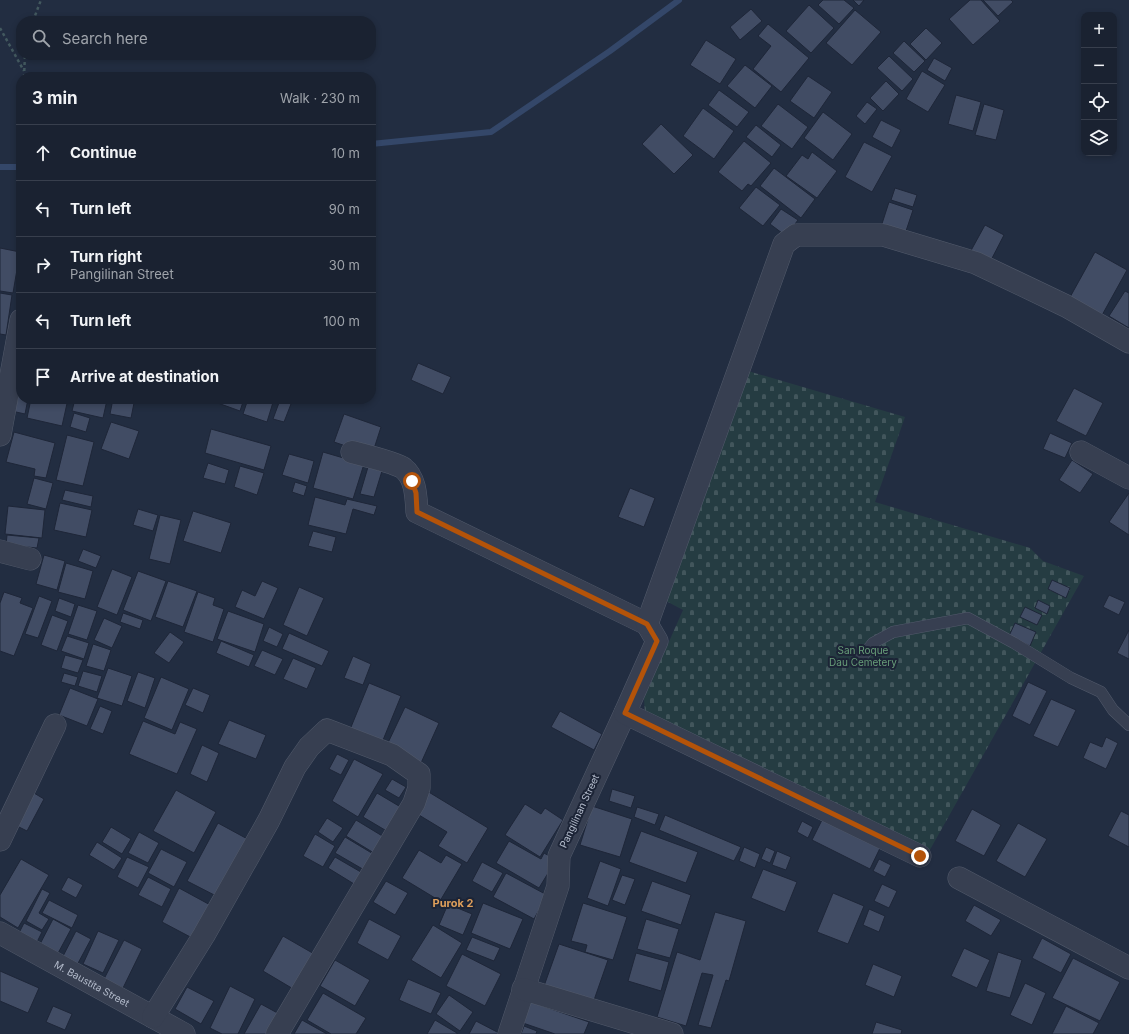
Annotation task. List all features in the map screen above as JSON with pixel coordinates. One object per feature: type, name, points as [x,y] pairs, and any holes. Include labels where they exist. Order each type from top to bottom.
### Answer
[{"type":"street","name":"Pangilinan Street","points":[[509,1034],[558,886],[559,856],[625,713],[784,244],[796,235],[883,236],[976,263],[1066,306],[1129,342]]},
{"type":"street","points":[[0,435],[16,347]]},
{"type":"street","points":[[352,452],[403,467],[412,481],[416,493],[417,512],[652,632]]},
{"type":"street","points":[[1081,452],[1129,478]]},
{"type":"street","points":[[0,551],[30,559]]},
{"type":"street","points":[[625,713],[920,856]]},
{"type":"street","points":[[0,840],[55,725]]},
{"type":"street","points":[[153,1017],[204,935],[268,820],[294,767],[309,747],[327,730],[392,755],[419,774],[419,788],[414,803],[277,1034]]},
{"type":"street","points":[[959,878],[1129,968]]},
{"type":"street","name":"M. Baustita Street","points":[[0,933],[184,1034]]},
{"type":"street","points":[[523,990],[672,1034]]},
{"type":"lane","points":[[861,658],[873,643],[893,632],[968,618],[1014,643],[1071,678],[1101,692],[1113,710],[1129,725]]},
{"type":"path","points":[[35,16],[41,0]]},
{"type":"path","points":[[0,28],[16,57]]},
{"type":"path","points":[[18,60],[24,71]]},
{"type":"path","points":[[24,71],[25,60]]},
{"type":"green space","name":"San Roque Dau Cemetery","points":[[748,371],[905,417],[875,502],[1030,548],[1043,561],[1084,576],[927,855],[645,716],[644,698],[683,610],[666,601]]},
{"type":"building","points":[[823,0],[844,0],[854,8],[839,24],[818,5]]},
{"type":"building","points":[[853,0],[864,0],[859,6]]},
{"type":"building","points":[[970,0],[981,0],[1000,21],[973,45],[949,19]]},
{"type":"building","points":[[983,0],[1011,0],[1013,2],[998,16]]},
{"type":"building","points":[[809,5],[834,28],[811,53],[786,31]]},
{"type":"building","points":[[751,9],[762,21],[740,40],[730,27]]},
{"type":"building","points":[[855,10],[881,32],[852,65],[826,43]]},
{"type":"building","points":[[768,24],[809,58],[781,92],[753,69],[771,46],[758,36]]},
{"type":"building","points":[[926,28],[942,43],[926,60],[910,44]]},
{"type":"building","points":[[706,40],[736,59],[720,84],[690,65]]},
{"type":"building","points":[[904,41],[925,61],[914,72],[893,53]]},
{"type":"building","points":[[889,56],[913,79],[902,91],[877,68]]},
{"type":"building","points":[[934,58],[952,68],[945,81],[927,70]]},
{"type":"building","points":[[745,65],[772,86],[755,108],[727,86]]},
{"type":"building","points":[[922,71],[945,85],[928,112],[906,99]]},
{"type":"building","points":[[808,76],[832,92],[814,118],[790,101]]},
{"type":"building","points":[[886,81],[899,94],[883,111],[870,98]]},
{"type":"building","points":[[719,90],[749,112],[737,127],[708,105]]},
{"type":"building","points":[[956,95],[981,102],[973,131],[948,124]]},
{"type":"building","points":[[867,102],[877,109],[865,124],[856,116]]},
{"type":"building","points":[[778,104],[808,127],[792,149],[761,126]]},
{"type":"building","points":[[984,104],[1004,110],[996,140],[975,135]]},
{"type":"building","points":[[703,108],[734,131],[714,159],[683,136]]},
{"type":"building","points":[[823,112],[852,134],[833,160],[804,138]]},
{"type":"building","points":[[881,120],[901,130],[892,148],[872,137]]},
{"type":"building","points":[[661,124],[693,155],[674,174],[642,144]]},
{"type":"building","points":[[756,125],[781,145],[772,157],[746,137]]},
{"type":"building","points":[[744,141],[771,163],[751,186],[748,184],[742,191],[718,172]]},
{"type":"building","points":[[864,142],[892,156],[872,192],[845,177]]},
{"type":"building","points":[[812,152],[837,171],[817,198],[786,176],[802,155],[808,159]]},
{"type":"building","points":[[774,168],[815,199],[801,218],[760,186]]},
{"type":"building","points":[[756,187],[780,205],[763,226],[739,208]]},
{"type":"building","points":[[895,188],[917,195],[913,207],[891,200]]},
{"type":"building","points":[[889,202],[913,210],[903,240],[879,233]]},
{"type":"building","points":[[781,209],[798,220],[786,236],[770,224]]},
{"type":"building","points":[[985,225],[1004,235],[988,266],[968,256]]},
{"type":"building","points":[[0,248],[16,251],[16,275],[13,293],[0,291]]},
{"type":"building","points":[[1095,252],[1127,270],[1101,317],[1069,299]]},
{"type":"building","points":[[1125,291],[1129,293],[1129,328],[1109,316]]},
{"type":"building","points":[[0,293],[12,295],[6,335],[0,334]]},
{"type":"building","points":[[418,363],[451,377],[443,394],[411,380]]},
{"type":"building","points":[[1074,388],[1103,403],[1086,436],[1056,421]]},
{"type":"building","points":[[16,391],[16,404],[27,404],[25,414],[7,410]]},
{"type":"building","points":[[30,404],[67,404],[62,426],[27,418]]},
{"type":"building","points":[[74,404],[106,404],[103,418],[72,411]]},
{"type":"building","points":[[112,404],[134,404],[131,418],[110,414]]},
{"type":"building","points":[[221,404],[242,404],[240,411]]},
{"type":"building","points":[[246,404],[272,404],[267,422],[243,414]]},
{"type":"building","points":[[279,404],[291,404],[284,422],[273,419]]},
{"type":"building","points":[[74,413],[90,418],[86,432],[70,427]]},
{"type":"building","points":[[344,414],[381,427],[372,455],[334,442]]},
{"type":"building","points":[[111,422],[139,431],[129,459],[101,449]]},
{"type":"building","points":[[211,429],[271,446],[264,470],[205,453]]},
{"type":"building","points":[[14,432],[55,443],[46,478],[34,476],[35,469],[6,462]]},
{"type":"building","points":[[1050,433],[1072,443],[1065,458],[1043,449]]},
{"type":"building","points":[[67,435],[94,442],[83,486],[56,480]]},
{"type":"building","points":[[323,452],[364,464],[353,499],[313,488]]},
{"type":"building","points":[[289,454],[314,461],[308,483],[282,475]]},
{"type":"building","points":[[1072,460],[1093,474],[1080,493],[1059,480]]},
{"type":"building","points":[[208,463],[229,470],[225,484],[203,478]]},
{"type":"building","points":[[240,466],[264,473],[257,495],[234,487]]},
{"type":"building","points":[[368,467],[382,471],[374,497],[360,494]]},
{"type":"building","points":[[34,478],[53,483],[46,509],[27,504]]},
{"type":"building","points":[[295,482],[307,486],[304,496],[292,492]]},
{"type":"building","points":[[630,488],[655,498],[644,527],[618,517]]},
{"type":"building","points":[[65,490],[93,496],[91,507],[62,500]]},
{"type":"building","points":[[1129,493],[1129,535],[1109,522]]},
{"type":"building","points":[[315,497],[345,505],[347,499],[377,506],[374,515],[353,509],[346,534],[308,525]]},
{"type":"building","points":[[60,503],[92,510],[86,537],[54,530]]},
{"type":"building","points":[[8,506],[45,510],[42,538],[5,534]]},
{"type":"building","points":[[138,509],[158,515],[153,531],[133,525]]},
{"type":"building","points":[[193,511],[231,523],[221,553],[183,541]]},
{"type":"building","points":[[160,515],[181,520],[170,564],[149,559]]},
{"type":"building","points":[[313,531],[336,537],[332,552],[308,546]]},
{"type":"building","points":[[7,535],[39,538],[37,548],[6,545]]},
{"type":"building","points":[[83,549],[101,556],[96,568],[78,561]]},
{"type":"building","points":[[44,555],[65,561],[57,590],[36,584]]},
{"type":"building","points":[[66,563],[93,571],[85,599],[58,592]]},
{"type":"building","points":[[112,569],[132,577],[117,615],[97,607]]},
{"type":"building","points":[[138,571],[166,581],[151,621],[123,610]]},
{"type":"building","points":[[1052,580],[1070,588],[1066,598],[1048,589]]},
{"type":"building","points":[[168,581],[197,591],[183,627],[155,617]]},
{"type":"building","points":[[262,581],[278,588],[264,619],[235,607],[242,590],[255,596]]},
{"type":"building","points":[[299,587],[324,598],[307,636],[283,625]]},
{"type":"building","points":[[4,592],[22,598],[20,603],[33,608],[14,656],[0,651],[0,603]]},
{"type":"building","points":[[198,592],[215,598],[213,605],[224,609],[213,642],[184,632]]},
{"type":"building","points":[[1109,595],[1125,602],[1119,615],[1103,607]]},
{"type":"building","points":[[39,596],[52,601],[38,638],[25,634]]},
{"type":"building","points":[[59,598],[75,604],[71,617],[55,611]]},
{"type":"building","points":[[1038,600],[1050,606],[1047,614],[1035,608]]},
{"type":"building","points":[[78,605],[97,611],[87,640],[68,634]]},
{"type":"building","points":[[1025,607],[1042,615],[1037,625],[1020,617]]},
{"type":"building","points":[[228,611],[264,624],[255,652],[217,639]]},
{"type":"building","points":[[123,613],[143,620],[140,629],[120,622]]},
{"type":"building","points":[[52,615],[68,621],[57,651],[41,645]]},
{"type":"building","points":[[104,618],[122,626],[112,648],[94,640]]},
{"type":"building","points":[[1015,623],[1036,632],[1030,646],[1009,636]]},
{"type":"building","points":[[269,627],[283,634],[277,647],[263,641]]},
{"type":"building","points":[[1129,630],[1129,659],[1117,653]]},
{"type":"building","points":[[170,632],[184,642],[169,663],[154,653]]},
{"type":"building","points":[[289,633],[329,651],[322,666],[282,649]]},
{"type":"building","points":[[67,636],[89,643],[84,659],[61,651]]},
{"type":"building","points":[[221,641],[254,655],[249,667],[216,653]]},
{"type":"building","points":[[93,644],[111,650],[104,671],[86,666]]},
{"type":"building","points":[[262,650],[283,659],[275,675],[254,666]]},
{"type":"building","points":[[65,655],[83,660],[78,673],[61,668]]},
{"type":"building","points":[[353,656],[371,664],[363,685],[344,678]]},
{"type":"building","points":[[293,658],[316,668],[307,689],[283,679]]},
{"type":"building","points":[[108,668],[132,676],[122,706],[97,698]]},
{"type":"building","points":[[83,671],[102,676],[97,692],[78,686]]},
{"type":"building","points":[[138,672],[155,678],[145,708],[127,701]]},
{"type":"building","points":[[64,673],[78,677],[75,686],[61,682]]},
{"type":"building","points":[[161,677],[189,689],[172,730],[144,718]]},
{"type":"building","points":[[1028,682],[1047,691],[1030,725],[1012,716]]},
{"type":"building","points":[[369,683],[401,696],[381,745],[349,732]]},
{"type":"building","points":[[70,688],[98,699],[87,726],[59,715]]},
{"type":"building","points":[[193,688],[210,695],[203,713],[185,705]]},
{"type":"building","points":[[1051,699],[1076,710],[1058,747],[1033,736]]},
{"type":"building","points":[[100,706],[112,711],[103,734],[90,729]]},
{"type":"building","points":[[405,707],[439,723],[421,763],[386,747]]},
{"type":"building","points":[[560,711],[602,734],[594,750],[551,727]]},
{"type":"building","points":[[229,720],[266,735],[256,759],[218,744]]},
{"type":"building","points":[[143,721],[175,734],[180,722],[197,729],[177,774],[129,754]]},
{"type":"building","points":[[1106,737],[1118,743],[1106,769],[1083,758],[1090,742],[1102,747]]},
{"type":"building","points":[[202,745],[219,753],[207,782],[190,774]]},
{"type":"building","points":[[337,754],[349,760],[341,775],[329,769]]},
{"type":"building","points":[[354,759],[383,774],[358,817],[332,801]]},
{"type":"building","points":[[392,779],[406,787],[399,798],[385,790]]},
{"type":"building","points":[[612,789],[635,796],[631,808],[609,801]]},
{"type":"building","points":[[29,790],[44,799],[27,831],[11,823]]},
{"type":"building","points":[[176,790],[216,812],[194,853],[153,831]]},
{"type":"building","points":[[427,791],[488,828],[467,863],[438,846],[447,832],[414,812]]},
{"type":"building","points":[[377,793],[404,809],[390,833],[363,817]]},
{"type":"building","points":[[525,804],[541,814],[545,808],[563,820],[540,857],[505,835]]},
{"type":"building","points":[[592,806],[632,819],[620,857],[580,845]]},
{"type":"building","points":[[637,807],[659,814],[655,825],[634,817]]},
{"type":"building","points":[[972,809],[1001,825],[984,856],[955,841]]},
{"type":"building","points":[[1121,811],[1129,815],[1129,847],[1108,836]]},
{"type":"building","points":[[665,815],[741,847],[734,861],[659,830]]},
{"type":"building","points":[[327,818],[343,828],[333,842],[318,832]]},
{"type":"building","points":[[823,818],[881,846],[870,869],[812,840]]},
{"type":"building","points":[[356,820],[384,837],[374,853],[346,836]]},
{"type":"building","points":[[802,821],[813,827],[808,838],[797,832]]},
{"type":"building","points":[[218,823],[253,842],[222,899],[187,881]]},
{"type":"building","points":[[1018,823],[1047,839],[1025,877],[996,861]]},
{"type":"building","points":[[111,827],[131,839],[122,854],[102,842]]},
{"type":"building","points":[[641,831],[698,852],[686,883],[629,862]]},
{"type":"building","points":[[139,832],[159,843],[148,863],[128,853]]},
{"type":"building","points":[[315,834],[335,846],[323,867],[303,856]]},
{"type":"building","points":[[345,837],[375,855],[366,871],[335,853]]},
{"type":"building","points":[[509,841],[541,859],[544,853],[556,860],[539,888],[496,863]]},
{"type":"building","points":[[97,842],[122,858],[114,870],[89,855]]},
{"type":"building","points":[[744,847],[760,854],[755,868],[739,861]]},
{"type":"building","points":[[766,847],[775,851],[770,863],[761,859]]},
{"type":"building","points":[[161,849],[187,862],[174,887],[148,873]]},
{"type":"building","points":[[419,850],[441,863],[446,855],[462,864],[440,901],[402,878]]},
{"type":"building","points":[[777,851],[791,857],[786,870],[772,865]]},
{"type":"building","points":[[127,857],[149,867],[138,888],[117,877]]},
{"type":"building","points":[[335,857],[366,875],[359,887],[328,868]]},
{"type":"building","points":[[21,859],[49,875],[18,928],[0,917],[0,895]]},
{"type":"building","points":[[879,859],[891,865],[885,877],[873,871]]},
{"type":"building","points":[[600,861],[621,869],[608,906],[587,898]]},
{"type":"building","points":[[482,862],[503,873],[492,892],[472,881]]},
{"type":"building","points":[[763,869],[797,882],[785,912],[751,898]]},
{"type":"building","points":[[506,873],[547,895],[534,919],[493,897]]},
{"type":"building","points":[[622,875],[635,879],[625,905],[612,900]]},
{"type":"building","points":[[68,877],[83,885],[76,898],[61,890]]},
{"type":"building","points":[[148,877],[171,889],[162,907],[138,895]]},
{"type":"building","points":[[386,881],[408,893],[395,915],[373,902]]},
{"type":"building","points":[[652,881],[691,895],[681,925],[641,911]]},
{"type":"building","points":[[882,884],[897,891],[889,908],[874,901]]},
{"type":"building","points":[[179,888],[214,907],[196,940],[162,922]]},
{"type":"building","points":[[42,889],[50,893],[39,913],[49,919],[42,930],[26,921]]},
{"type":"building","points":[[833,893],[864,906],[848,944],[817,932]]},
{"type":"building","points":[[49,900],[78,915],[72,928],[42,913]]},
{"type":"building","points":[[483,903],[523,919],[510,949],[471,933]]},
{"type":"building","points":[[583,903],[627,917],[613,960],[585,952],[587,945],[571,941]]},
{"type":"building","points":[[448,904],[472,914],[463,935],[439,925]]},
{"type":"building","points":[[974,905],[1001,920],[991,936],[965,921]]},
{"type":"building","points":[[869,909],[885,916],[879,932],[863,925]]},
{"type":"building","points":[[715,912],[746,921],[729,981],[726,980],[711,1028],[698,1025],[713,975],[702,973],[686,1026],[657,1017],[677,952],[700,960]]},
{"type":"building","points":[[53,919],[71,929],[56,957],[38,948]]},
{"type":"building","points":[[369,919],[401,936],[388,960],[357,943]]},
{"type":"building","points":[[646,919],[679,929],[670,958],[637,949]]},
{"type":"building","points":[[24,923],[42,932],[36,944],[18,935]]},
{"type":"building","points":[[433,925],[462,943],[441,978],[411,960]]},
{"type":"building","points":[[76,931],[91,939],[76,967],[61,960]]},
{"type":"building","points":[[98,931],[119,940],[103,973],[83,964]]},
{"type":"building","points":[[283,936],[316,955],[295,990],[263,971]]},
{"type":"building","points":[[472,937],[500,948],[494,961],[466,950]]},
{"type":"building","points":[[1042,938],[1071,954],[1061,973],[1032,958]]},
{"type":"building","points":[[124,940],[142,949],[123,988],[104,979]]},
{"type":"building","points":[[559,944],[608,960],[593,1003],[544,986]]},
{"type":"building","points":[[964,948],[990,960],[977,988],[951,976]]},
{"type":"building","points":[[998,952],[1022,960],[1010,998],[986,991]]},
{"type":"building","points":[[636,953],[669,962],[661,991],[628,981]]},
{"type":"building","points":[[462,954],[501,974],[485,1006],[446,986]]},
{"type":"building","points":[[1073,958],[1120,982],[1100,1021],[1052,998]]},
{"type":"building","points":[[335,960],[370,980],[355,1006],[320,986]]},
{"type":"building","points":[[873,964],[902,976],[894,997],[865,985]]},
{"type":"building","points":[[0,971],[39,988],[28,1013],[0,1001]]},
{"type":"building","points":[[408,979],[441,993],[431,1014],[399,1000]]},
{"type":"building","points":[[1025,983],[1046,993],[1032,1025],[1010,1015]]},
{"type":"building","points":[[230,986],[255,999],[238,1034],[222,1034],[210,1028]]},
{"type":"building","points":[[187,987],[214,1001],[201,1024],[175,1009]]},
{"type":"building","points":[[323,993],[366,1018],[356,1034],[331,1034],[307,1020]]},
{"type":"building","points":[[449,995],[473,1012],[460,1031],[436,1014]]},
{"type":"building","points":[[528,1001],[589,1022],[584,1034],[555,1034],[520,1022]]},
{"type":"building","points":[[261,1004],[283,1016],[273,1034],[244,1034]]},
{"type":"building","points":[[53,1006],[72,1014],[65,1030],[46,1022]]},
{"type":"building","points":[[1066,1006],[1099,1023],[1093,1034],[1052,1034]]},
{"type":"building","points":[[302,1020],[327,1034],[294,1034]]},
{"type":"building","points":[[435,1020],[457,1033],[457,1034],[427,1034]]},
{"type":"building","points":[[476,1021],[501,1034],[469,1034]]},
{"type":"building","points":[[876,1022],[902,1030],[901,1034],[872,1034]]},
{"type":"building","points":[[524,1026],[537,1031],[536,1034],[521,1034]]},
{"type":"waterway","points":[[376,144],[491,132],[610,51],[679,0]]},
{"type":"waterway","points":[[0,167],[16,167]]},
{"type":"district","name":"Purok 2","points":[[453,903]]},
{"type":"route","points":[[412,481],[416,493],[417,512],[647,624],[657,641],[625,713],[920,856]]}]
